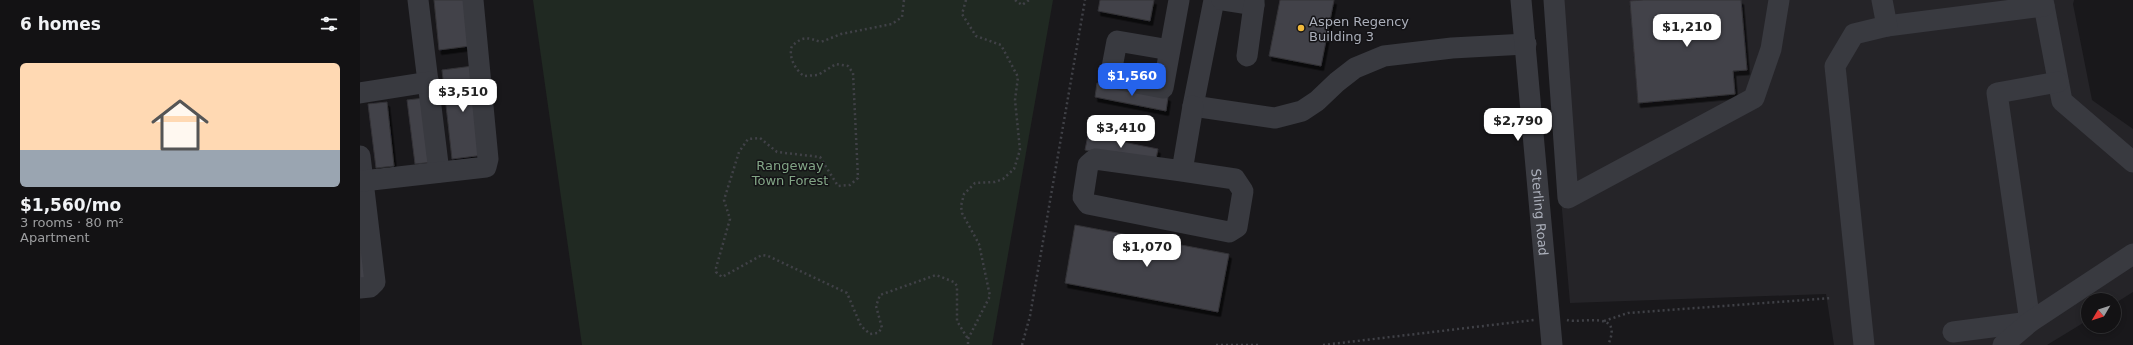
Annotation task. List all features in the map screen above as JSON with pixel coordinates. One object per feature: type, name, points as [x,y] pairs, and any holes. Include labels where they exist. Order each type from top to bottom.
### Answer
[{"type":"street","points":[[418,0],[439,172]]},
{"type":"street","points":[[363,181],[486,167],[488,159],[473,0]]},
{"type":"street","points":[[1170,50],[1179,0]]},
{"type":"street","points":[[1182,171],[1214,0]]},
{"type":"street","points":[[1222,0],[1254,3],[1247,56]]},
{"type":"street","name":"Sterling Road","points":[[1521,0],[1548,281],[1552,345]]},
{"type":"street","points":[[1554,0],[1568,198],[1754,98],[1771,49],[1779,0]]},
{"type":"street","points":[[1882,0],[1886,26]]},
{"type":"street","points":[[1864,345],[1835,66],[1854,34],[1886,26],[2044,3],[2062,100],[2133,162]]},
{"type":"street","points":[[1193,106],[1275,118],[1302,111],[1317,101],[1337,82],[1355,68],[1384,56],[1452,48],[1526,44]]},
{"type":"street","points":[[360,93],[429,82]]},
{"type":"street","points":[[2030,322],[1997,93],[2058,82]]},
{"type":"street","points":[[360,156],[374,282],[370,287],[360,288]]},
{"type":"street","points":[[1095,159],[1182,171],[1235,179],[1242,191],[1237,227],[1229,232],[1088,204],[1083,197],[1088,166],[1095,159]]},
{"type":"street","points":[[2003,345],[2030,322],[2133,254]]},
{"type":"street","points":[[1953,332],[2030,322]]},
{"type":"path","points":[[904,0],[902,17],[892,24],[841,34],[821,42],[812,37],[800,39],[792,46],[791,56],[800,73],[804,76],[818,75],[840,64],[848,66],[853,73],[858,178],[850,185],[838,186],[820,157],[777,152],[760,138],[748,139],[739,152],[724,200],[730,219],[716,272],[722,276],[762,256],[768,256],[847,293],[861,326],[870,334],[878,333],[882,328],[876,306],[880,295],[936,275],[954,282],[957,286],[957,321],[968,339]]},
{"type":"path","points":[[966,0],[962,14],[976,36],[1001,44],[1018,77],[1015,100],[1020,150],[1014,169],[1003,179],[995,182],[975,183],[964,194],[961,206],[962,213],[979,244],[990,296],[968,339],[968,345]]},
{"type":"path","points":[[1015,0],[1022,5],[1029,0]]},
{"type":"path","points":[[1022,345],[1030,316],[1085,0]]},
{"type":"path","points":[[1323,345],[1550,319],[1581,322],[1594,319],[1604,321],[1628,313],[1832,298]]},
{"type":"path","points":[[1604,321],[1611,330],[1608,345]]},
{"type":"path","points":[[1216,345],[1259,345]]},
{"type":"shaded area","points":[[1544,0],[2074,0],[2073,4],[2092,100],[2133,129],[2133,292],[2121,300],[2121,293],[2081,293],[2081,324],[2047,345],[1834,345],[1826,294],[1570,303]]},
{"type":"green space","name":"Rangeway Town Forest","points":[[533,0],[1053,0],[992,345],[582,345]]},
{"type":"building","points":[[434,0],[465,0],[470,46],[439,50]]},
{"type":"building","points":[[1100,0],[1154,0],[1150,21],[1098,11]]},
{"type":"building","name":"Aspen Regency Building 3","points":[[1280,0],[1334,0],[1321,66],[1269,56]]},
{"type":"building","points":[[1741,0],[1747,70],[1733,71],[1735,94],[1638,103],[1630,1]]},
{"type":"building","points":[[473,66],[484,155],[452,159],[442,70]]},
{"type":"building","points":[[1097,83],[1168,97],[1166,111],[1095,97]]},
{"type":"building","points":[[425,98],[433,162],[415,164],[407,100]]},
{"type":"building","points":[[387,102],[394,166],[376,168],[368,104]]},
{"type":"building","points":[[1088,135],[1158,149],[1155,163],[1085,150]]},
{"type":"building","points":[[360,199],[370,281],[360,282]]},
{"type":"building","points":[[1075,225],[1229,254],[1218,312],[1065,283]]},
{"type":"place","name":"Aspen Regency Building 3","points":[[1301,28]]}]
